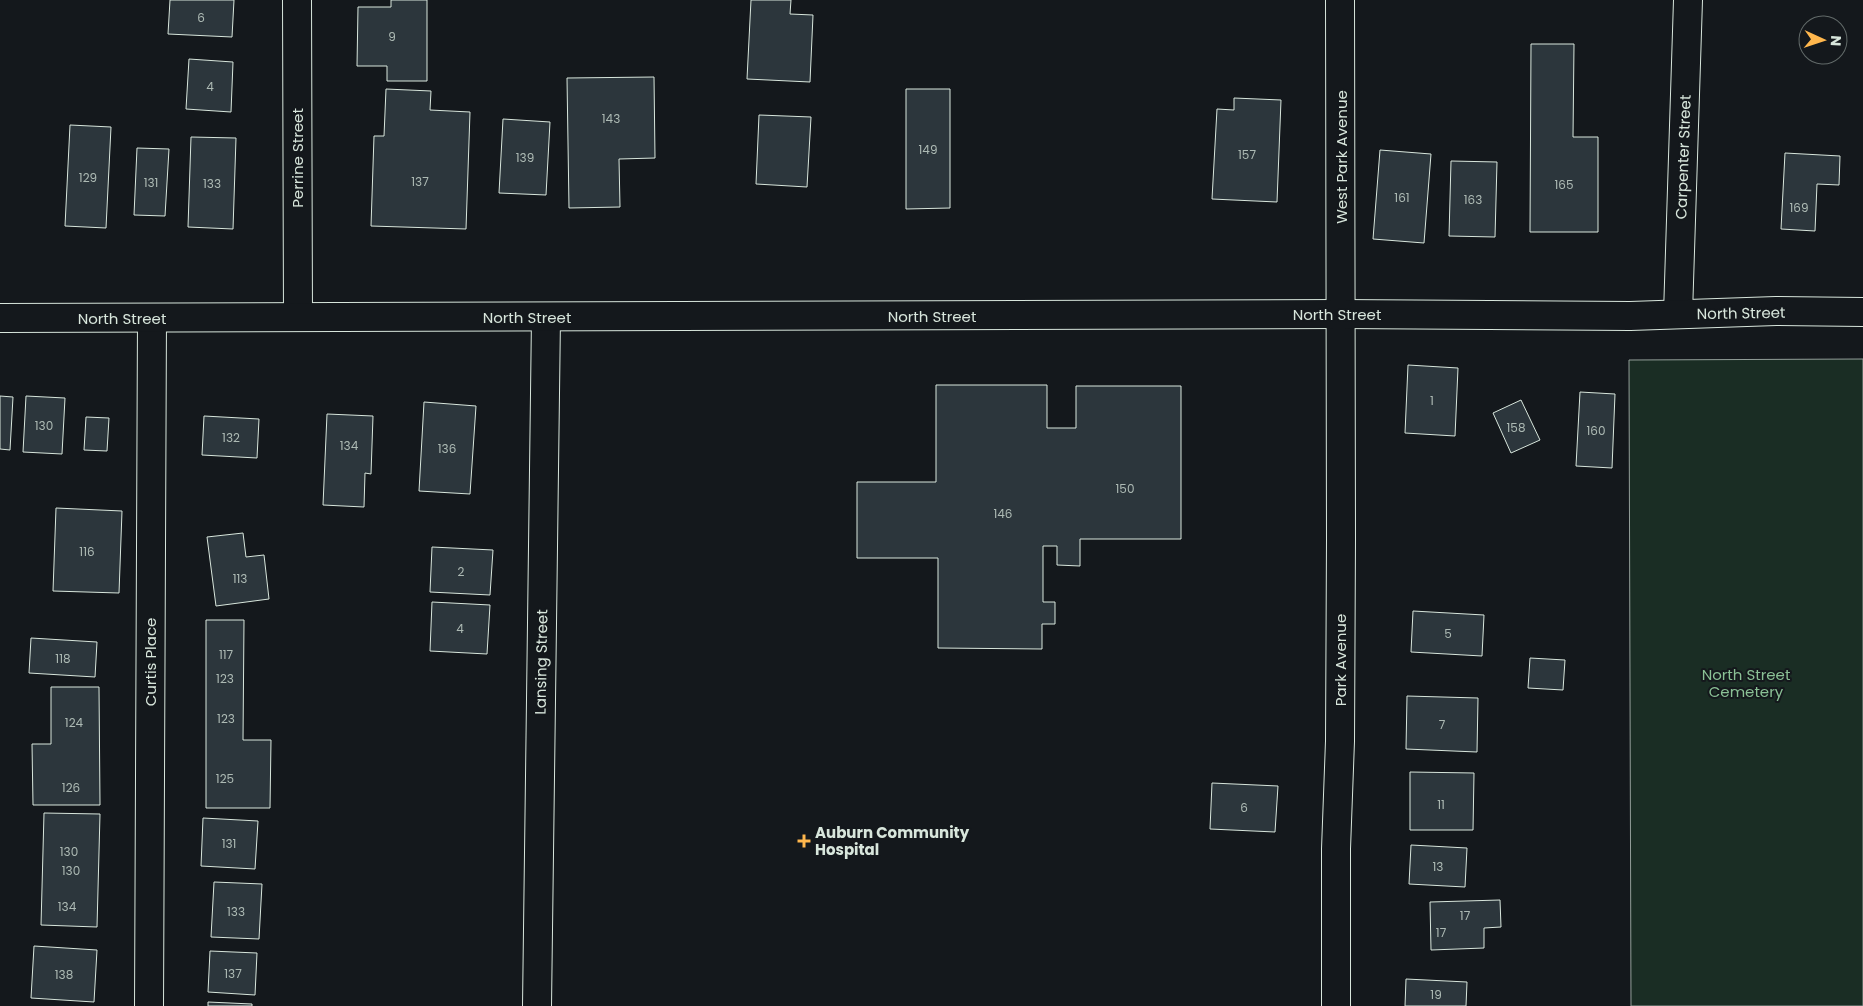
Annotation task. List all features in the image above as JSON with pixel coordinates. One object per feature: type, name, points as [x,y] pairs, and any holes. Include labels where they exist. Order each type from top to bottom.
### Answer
[{"type":"street","name":"Perrine Street","points":[[297,0],[298,317]]},
{"type":"street","name":"West Park Avenue","points":[[1340,0],[1341,314]]},
{"type":"street","name":"Carpenter Street","points":[[1678,314],[1688,0]]},
{"type":"street","name":"North Street","points":[[0,318],[1341,314],[1630,316],[1776,311],[1863,312]]},
{"type":"street","name":"Park Avenue","points":[[1336,1006],[1336,849],[1340,741],[1341,314]]},
{"type":"street","name":"Lansing Street","points":[[537,1006],[546,317]]},
{"type":"street","name":"Curtis Place","points":[[149,1006],[152,318]]},
{"type":"green space","name":"North Street Cemetery","points":[[1863,359],[1863,1006],[1631,1006],[1629,360]]},
{"type":"building","points":[[170,0],[234,0],[232,37],[168,34]]},
{"type":"building","points":[[391,0],[427,0],[427,81],[387,81],[387,66],[357,66],[358,7],[391,7]]},
{"type":"building","points":[[751,0],[791,0],[790,14],[813,15],[810,82],[747,79]]},
{"type":"building","points":[[1531,44],[1574,44],[1573,137],[1598,137],[1598,232],[1530,232]]},
{"type":"building","points":[[189,59],[233,62],[231,112],[186,109]]},
{"type":"building","points":[[654,77],[655,158],[619,159],[620,207],[569,208],[567,78]]},
{"type":"building","points":[[386,89],[431,91],[430,110],[470,112],[466,229],[371,226],[374,136],[384,136]]},
{"type":"building","points":[[906,89],[950,89],[950,208],[906,209]]},
{"type":"building","points":[[1234,98],[1281,100],[1277,202],[1212,199],[1217,109],[1234,110]]},
{"type":"building","points":[[759,115],[811,117],[807,187],[756,184]]},
{"type":"building","points":[[503,119],[550,122],[546,195],[499,193]]},
{"type":"building","points":[[70,125],[111,127],[106,228],[65,226]]},
{"type":"building","points":[[191,137],[236,138],[233,229],[188,227]]},
{"type":"building","points":[[137,148],[169,149],[165,216],[134,215]]},
{"type":"building","points":[[1380,150],[1431,154],[1424,243],[1373,239]]},
{"type":"building","points":[[1785,153],[1840,156],[1839,185],[1817,184],[1815,231],[1781,229]]},
{"type":"building","points":[[1451,161],[1497,162],[1495,237],[1449,236]]},
{"type":"building","points":[[1408,365],[1458,368],[1455,436],[1405,433]]},
{"type":"building","points":[[936,385],[1047,385],[1047,428],[1076,428],[1076,386],[1181,386],[1181,539],[1080,539],[1080,566],[1057,565],[1057,546],[1043,546],[1043,602],[1055,602],[1055,624],[1042,624],[1042,649],[938,648],[938,558],[857,558],[857,482],[936,482]]},
{"type":"building","points":[[1580,392],[1615,394],[1612,468],[1576,466]]},
{"type":"building","points":[[0,396],[13,397],[10,450],[0,449]]},
{"type":"building","points":[[26,396],[65,398],[62,454],[23,452]]},
{"type":"building","points":[[1521,400],[1540,440],[1511,453],[1493,413]]},
{"type":"building","points":[[424,402],[476,406],[470,494],[419,491]]},
{"type":"building","points":[[327,414],[373,416],[371,474],[365,473],[364,507],[323,505]]},
{"type":"building","points":[[204,416],[259,419],[257,458],[202,455]]},
{"type":"building","points":[[86,417],[109,418],[107,451],[84,450]]},
{"type":"building","points":[[56,508],[122,511],[119,593],[53,591]]},
{"type":"building","points":[[243,533],[246,557],[264,555],[269,599],[216,606],[207,537]]},
{"type":"building","points":[[432,547],[493,550],[490,595],[430,592]]},
{"type":"building","points":[[432,602],[490,605],[487,654],[430,651]]},
{"type":"building","points":[[1413,611],[1484,615],[1482,656],[1411,652]]},
{"type":"building","points":[[206,620],[244,620],[243,740],[271,740],[270,808],[206,808]]},
{"type":"building","points":[[31,638],[97,642],[95,677],[29,673]]},
{"type":"building","points":[[1530,658],[1565,660],[1563,690],[1528,688]]},
{"type":"building","points":[[51,687],[99,687],[100,805],[33,805],[32,744],[51,744]]},
{"type":"building","points":[[1407,696],[1478,698],[1477,752],[1406,749]]},
{"type":"building","points":[[1410,772],[1474,773],[1473,830],[1410,830]]},
{"type":"building","points":[[1212,783],[1278,786],[1275,832],[1210,829]]},
{"type":"building","points":[[44,813],[100,814],[97,927],[41,925]]},
{"type":"building","points":[[203,818],[258,821],[255,869],[201,866]]},
{"type":"building","points":[[1411,845],[1467,848],[1465,887],[1409,884]]},
{"type":"building","points":[[214,882],[262,884],[259,939],[211,937]]},
{"type":"building","points":[[1500,900],[1501,927],[1484,928],[1484,948],[1431,950],[1430,902]]},
{"type":"building","points":[[34,946],[97,950],[94,1002],[31,998]]},
{"type":"building","points":[[210,951],[257,953],[255,995],[208,992]]},
{"type":"building","points":[[1406,979],[1467,982],[1466,1006],[1405,1006]]},
{"type":"building","points":[[208,1002],[252,1004],[252,1006],[208,1006]]},
{"type":"place","name":"Auburn Community Hospital","points":[[804,841]]}]
